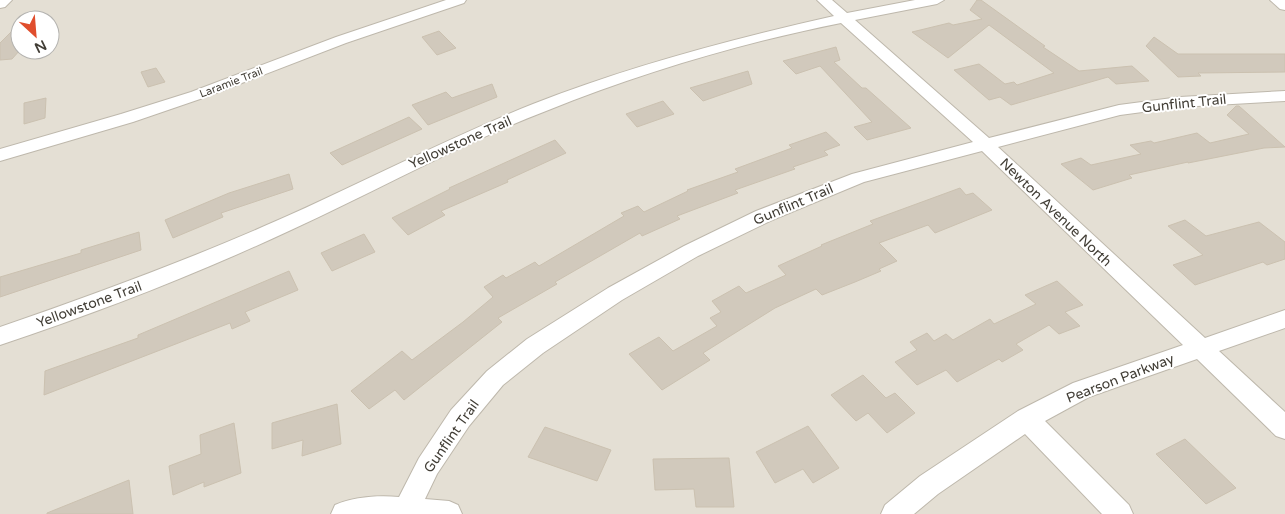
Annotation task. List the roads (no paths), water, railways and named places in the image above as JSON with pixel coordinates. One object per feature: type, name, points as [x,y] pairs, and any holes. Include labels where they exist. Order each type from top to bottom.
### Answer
[{"type":"street","points":[[0,4],[4,0]]},
{"type":"street","name":"Laramie Trail","points":[[0,155],[136,115],[341,40],[459,0]]},
{"type":"street","name":"Newton Avenue North","points":[[824,0],[985,144],[1285,428]]},
{"type":"street","name":"Yellowstone Trail","points":[[0,336],[65,314],[191,265],[285,224],[460,141],[541,107],[688,56],[757,37],[937,0]]},
{"type":"street","points":[[1277,0],[1285,6]]},
{"type":"street","name":"Gunflint Trail","points":[[406,510],[428,466],[460,418],[495,378],[534,346],[615,294],[691,251],[754,220],[858,178],[1120,110],[1189,101],[1285,96]]},
{"type":"street","name":"Pearson Parkway","points":[[894,514],[929,485],[1027,419],[1081,390],[1285,319]]},
{"type":"street","points":[[1027,419],[1120,514]]},
{"type":"street","points":[[344,514],[406,510],[448,514]]}]
